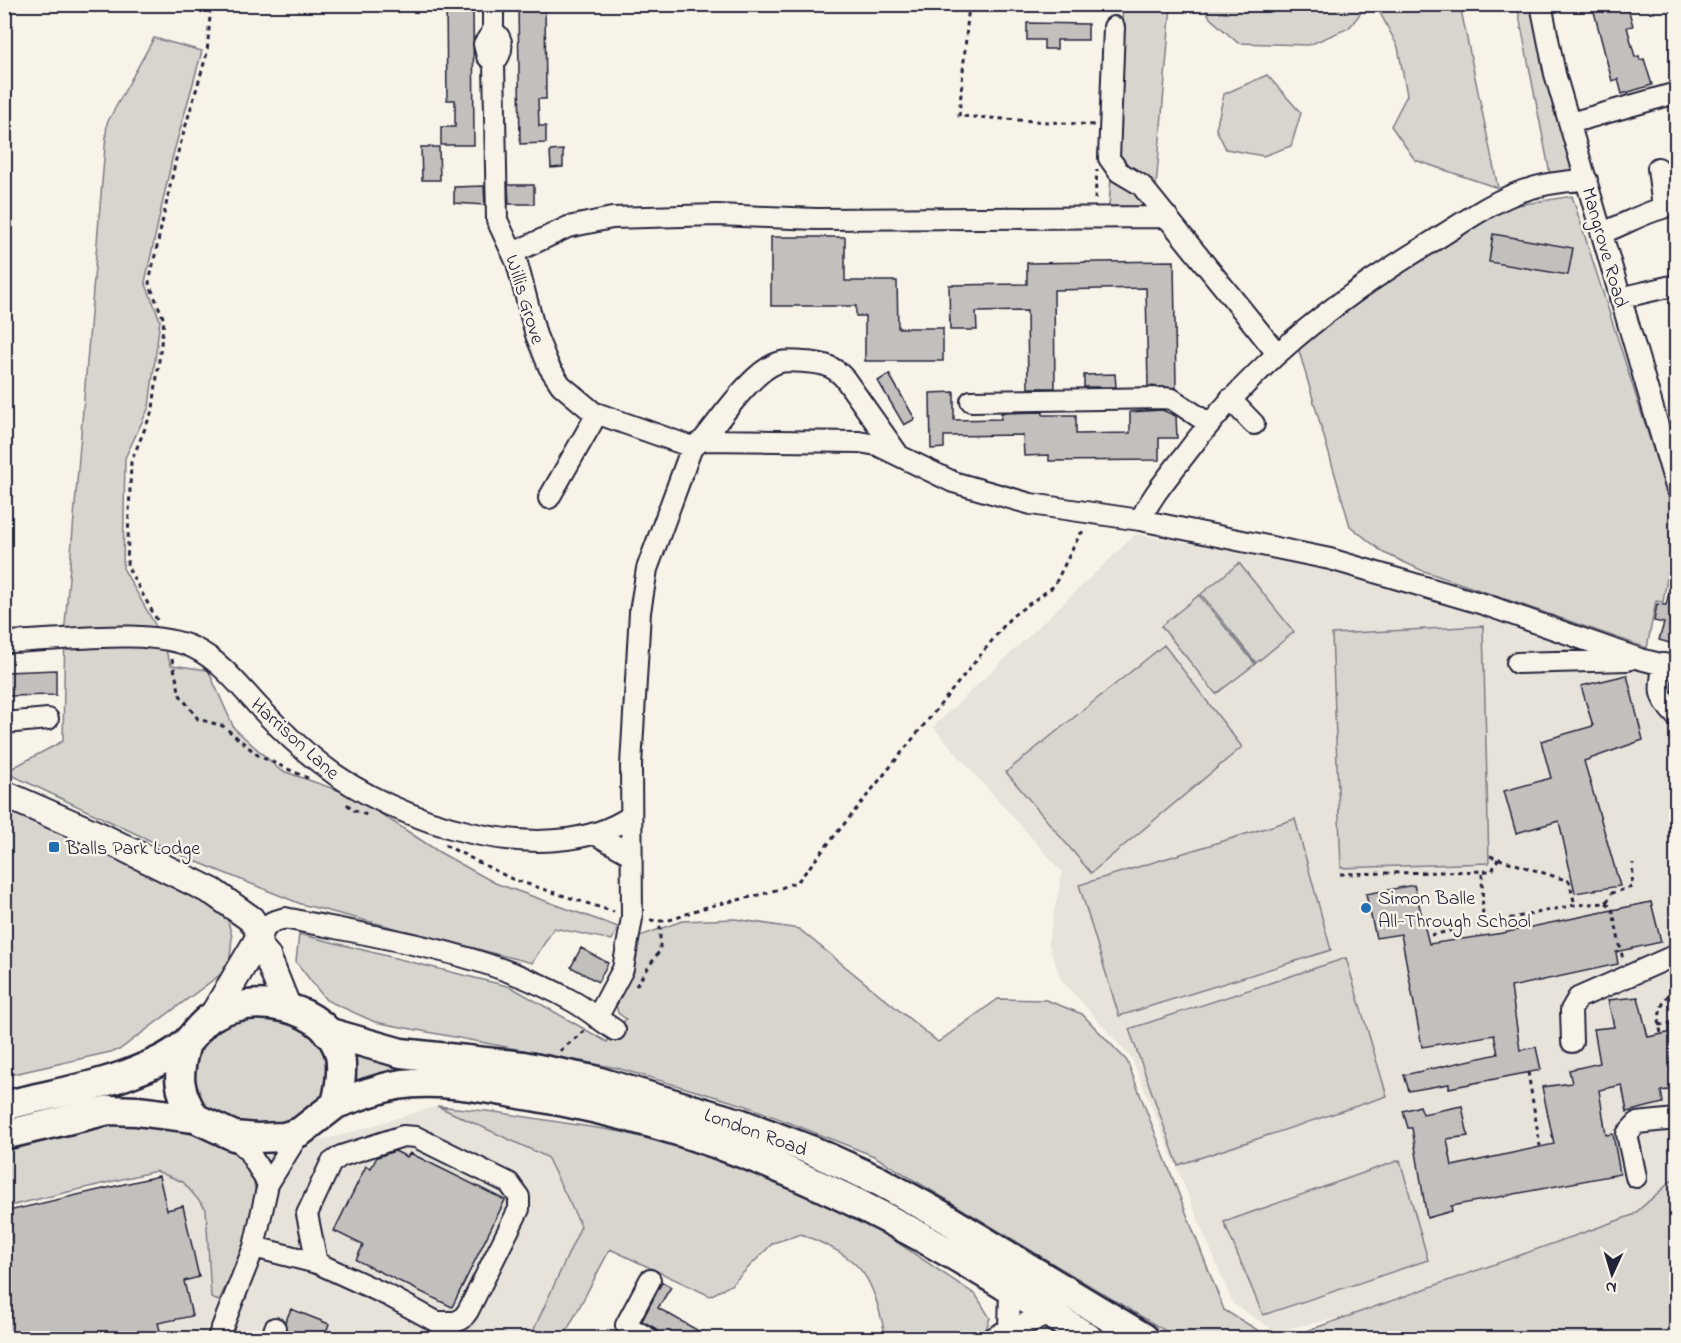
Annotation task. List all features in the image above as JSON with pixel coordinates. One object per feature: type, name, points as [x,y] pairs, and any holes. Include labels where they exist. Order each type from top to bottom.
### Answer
[{"type":"highway","points":[[4,1106],[139,1071],[186,1043],[213,1015],[266,1004],[287,1006],[309,1016],[327,1032],[339,1053],[342,1074],[336,1104],[300,1132],[275,1137],[234,1136],[195,1118],[109,1110],[4,1135]]},
{"type":"highway","name":"London Road","points":[[327,1032],[401,1053],[523,1066],[592,1080],[742,1124],[813,1151],[879,1181],[939,1214],[1144,1338]]},
{"type":"highway","points":[[186,1043],[179,1067],[179,1084],[185,1102],[195,1118]]},
{"type":"highway","name":"London Road","points":[[336,1104],[398,1085],[444,1085],[565,1101],[654,1123],[731,1147],[861,1203],[1088,1338]]},
{"type":"main road","points":[[4,794],[108,839],[213,892],[251,919],[287,1006]]},
{"type":"main road","points":[[213,1015],[258,938]]},
{"type":"street","name":"Willis Grove","points":[[493,4],[493,31],[484,44],[487,56],[494,63],[497,220],[513,253],[536,335],[549,367],[561,385],[597,414],[697,443],[859,442],[877,445],[953,482],[1031,504],[1140,520],[1368,569],[1483,604],[1640,659]]},
{"type":"street","name":"Mangrove Road","points":[[1541,4],[1555,74],[1677,488]]},
{"type":"street","points":[[1114,27],[1109,158],[1119,172],[1141,185],[1276,352]]},
{"type":"street","points":[[1570,123],[1677,93]]},
{"type":"street","points":[[1602,233],[1622,226],[1642,214],[1664,208],[1658,168]]},
{"type":"street","points":[[1140,520],[1154,492],[1208,423],[1230,399],[1276,352],[1366,282],[1506,195],[1558,181],[1587,180]]},
{"type":"street","points":[[513,253],[568,227],[612,218],[717,215],[816,219],[1168,217]]},
{"type":"street","points":[[1620,298],[1677,285]]},
{"type":"street","points":[[597,1018],[623,969],[629,947],[632,918],[630,816],[640,612],[647,568],[697,443],[754,380],[769,367],[781,362],[819,363],[835,367],[845,378],[898,454]]},
{"type":"street","points":[[971,401],[1163,398],[1172,399],[1208,423]]},
{"type":"street","points":[[1230,399],[1254,424]]},
{"type":"street","points":[[549,498],[597,414]]},
{"type":"street","name":"Harrison Lane","points":[[4,642],[112,636],[168,641],[194,648],[234,678],[262,710],[320,764],[352,787],[381,803],[440,824],[509,838],[560,839],[595,834],[615,827],[630,816]]},
{"type":"street","points":[[1517,663],[1640,659],[1670,666],[1659,684],[1662,702],[1677,716]]},
{"type":"street","points":[[4,723],[48,719]]},
{"type":"street","points":[[595,834],[630,854]]},
{"type":"street","points":[[258,938],[272,922],[285,918],[452,954],[548,989],[575,1002],[615,1030]]},
{"type":"street","points":[[1572,1042],[1571,1010],[1578,998],[1677,955]]},
{"type":"street","points":[[1635,1177],[1627,1134],[1637,1123],[1677,1119]]},
{"type":"street","points":[[218,1338],[254,1247],[268,1184],[300,1132]]},
{"type":"street","points":[[234,1136],[249,1152],[268,1184]]},
{"type":"street","points":[[254,1247],[317,1263],[390,1296],[437,1322],[455,1322],[462,1319],[468,1311],[519,1209],[519,1197],[509,1182],[416,1137],[403,1136],[341,1156],[331,1163],[307,1214],[317,1263]]},
{"type":"street","points":[[648,1338],[626,1324],[650,1280]]},
{"type":"street","points":[[1001,1334],[1010,1290]]},
{"type":"street","points":[[1001,1334],[1049,1315]]},
{"type":"path","points":[[168,641],[127,566],[131,462],[153,409],[164,320],[149,283],[176,159],[207,53],[211,4]]},
{"type":"path","points":[[969,4],[959,116],[1101,126]]},
{"type":"path","points":[[1093,219],[1098,161]]},
{"type":"path","points":[[635,987],[660,950],[660,921],[670,921],[700,909],[780,890],[799,880],[1011,617],[1054,586],[1080,534],[1111,516]]},
{"type":"path","points":[[1490,856],[1569,881],[1575,904]]},
{"type":"path","points":[[1340,874],[1492,871],[1498,858]]},
{"type":"path","points":[[1606,903],[1611,893],[1632,887],[1633,863]]},
{"type":"path","points":[[1482,871],[1483,924]]},
{"type":"path","points":[[1431,935],[1575,904],[1606,903],[1612,907],[1626,976]]},
{"type":"path","points":[[1661,1033],[1660,1009],[1668,995],[1677,987]]},
{"type":"path","points":[[1659,1025],[1677,1022]]},
{"type":"path","points":[[1528,1072],[1540,1146]]},
{"type":"path","points":[[1670,1338],[1677,1326]]},
{"type":"shaded area","points":[[1123,5],[1171,5],[1154,212],[1109,206]]},
{"type":"shaded area","points":[[1204,5],[1367,5],[1349,28],[1309,45],[1238,43],[1210,18]]},
{"type":"shaded area","points":[[1460,5],[1498,188],[1415,160],[1391,126],[1407,95],[1398,47],[1377,7]]},
{"type":"shaded area","points":[[1517,5],[1533,5],[1542,69],[1577,169],[1550,174]]},
{"type":"shaded area","points":[[154,38],[202,51],[173,155],[145,282],[160,320],[149,407],[125,458],[123,568],[158,630],[171,665],[208,670],[234,728],[280,770],[354,796],[439,852],[495,883],[618,927],[612,940],[554,928],[532,963],[301,904],[185,857],[5,772],[63,741],[65,625],[107,123]]},
{"type":"shaded area","points":[[1267,75],[1301,113],[1291,146],[1263,156],[1226,149],[1216,129],[1224,94]]},
{"type":"shaded area","points":[[1572,196],[1676,521],[1676,570],[1668,573],[1663,602],[1656,601],[1647,648],[1421,570],[1384,553],[1350,526],[1297,344],[1368,288],[1501,208]]},
{"type":"shaded area","name":"Simon Balle All-Through School","points":[[1136,534],[1329,568],[1453,603],[1676,681],[1676,1188],[1607,1264],[1275,1331],[1233,1304],[1132,1059],[1061,979],[1048,943],[1062,872],[933,727]]},
{"type":"shaded area","points":[[1239,563],[1294,632],[1256,663],[1201,594]]},
{"type":"shaded area","points":[[1199,595],[1255,664],[1216,694],[1161,626]]},
{"type":"shaded area","points":[[1483,626],[1489,863],[1341,868],[1332,634]]},
{"type":"shaded area","points":[[1164,645],[1242,747],[1091,873],[1006,772]]},
{"type":"shaded area","points":[[4,806],[116,856],[226,913],[232,937],[229,968],[119,1050],[5,1076]]},
{"type":"shaded area","points":[[1295,819],[1331,950],[1119,1016],[1079,885]]},
{"type":"shaded area","points":[[735,919],[799,929],[938,1042],[998,999],[1046,1000],[1082,1014],[1127,1061],[1224,1310],[1271,1338],[1177,1338],[874,1156],[744,1105],[617,1068],[375,1022],[326,1000],[296,962],[299,934],[511,987],[607,1042],[626,1019],[618,1013],[615,1000],[640,936],[682,921]]},
{"type":"shaded area","points":[[1346,958],[1387,1096],[1178,1165],[1129,1029]]},
{"type":"shaded area","points":[[248,1017],[295,1020],[329,1051],[328,1089],[320,1101],[291,1123],[240,1126],[213,1114],[194,1095],[194,1055],[220,1026]]},
{"type":"shaded area","points":[[353,1047],[439,1065],[354,1086],[356,1069]]},
{"type":"shaded area","points":[[437,1106],[547,1157],[581,1226],[530,1338],[5,1338],[4,1212],[342,1135]]},
{"type":"shaded area","points":[[437,1106],[495,1112],[622,1132],[739,1163],[868,1223],[976,1295],[990,1318],[984,1335],[976,1338],[886,1338],[875,1298],[862,1271],[839,1252],[801,1234],[773,1243],[731,1285],[710,1296],[610,1249],[563,1338],[530,1338],[581,1226],[547,1157]]},
{"type":"shaded area","points":[[117,1124],[184,1132],[227,1148],[243,1161],[253,1179],[255,1202],[253,1215],[241,1253],[219,1301],[211,1298],[206,1209],[183,1182],[156,1171],[5,1207],[5,1151]]},
{"type":"shaded area","points":[[1400,1160],[1428,1260],[1263,1315],[1224,1222]]},
{"type":"shaded area","points":[[1676,1177],[1676,1316],[1664,1338],[1287,1338],[1633,1215]]},
{"type":"building","points":[[446,4],[473,4],[474,145],[441,145],[441,127],[455,127],[455,100],[447,100]]},
{"type":"building","points":[[518,4],[545,4],[546,99],[538,99],[539,126],[546,126],[546,143],[520,144]]},
{"type":"building","points":[[1592,4],[1627,4],[1633,26],[1627,27],[1635,57],[1639,56],[1640,60],[1644,59],[1652,85],[1622,94],[1618,79],[1612,81]]},
{"type":"building","points":[[1027,23],[1088,24],[1088,40],[1057,40],[1057,49],[1044,49],[1044,40],[1027,40]]},
{"type":"building","points":[[421,147],[439,147],[440,180],[422,180]]},
{"type":"building","points":[[563,150],[563,167],[551,168],[550,151]]},
{"type":"building","points":[[508,185],[534,185],[534,204],[509,204]]},
{"type":"building","points":[[484,186],[485,205],[454,203],[454,187]]},
{"type":"building","points":[[1493,234],[1573,248],[1568,275],[1489,262]]},
{"type":"building","points":[[771,237],[845,237],[845,281],[897,281],[898,328],[943,328],[943,361],[865,361],[865,316],[856,316],[856,306],[771,306]]},
{"type":"building","points":[[1174,261],[1176,388],[1148,386],[1146,288],[1054,290],[1055,388],[1028,388],[1027,311],[976,312],[977,330],[950,330],[949,285],[1027,284],[1027,263]]},
{"type":"building","points":[[889,374],[915,419],[904,425],[878,381]]},
{"type":"building","points":[[1115,374],[1116,387],[1084,387],[1084,375]]},
{"type":"building","points":[[954,392],[954,420],[1001,419],[1001,413],[1043,412],[1043,415],[1076,415],[1076,434],[1130,433],[1130,412],[1162,410],[1176,416],[1177,438],[1159,438],[1159,460],[1049,461],[1049,455],[1024,456],[1023,435],[944,436],[944,448],[931,449],[930,393]]},
{"type":"building","points":[[1672,580],[1677,581],[1677,645],[1659,640],[1664,623],[1654,621],[1657,604],[1666,605]]},
{"type":"building","points":[[56,670],[56,695],[7,696],[6,672]]},
{"type":"building","points":[[1627,675],[1643,740],[1584,761],[1620,886],[1575,893],[1559,821],[1516,833],[1504,791],[1551,778],[1541,741],[1593,726],[1581,686]]},
{"type":"building","points":[[1414,885],[1429,944],[1503,933],[1651,902],[1661,942],[1616,952],[1618,964],[1511,987],[1520,1050],[1536,1047],[1541,1070],[1449,1088],[1449,1084],[1409,1091],[1404,1075],[1498,1054],[1494,1035],[1422,1047],[1401,934],[1376,938],[1366,894]]},
{"type":"building","points":[[581,948],[608,963],[598,982],[571,967]]},
{"type":"building","points":[[1638,997],[1648,1037],[1677,1031],[1677,1089],[1661,1091],[1663,1103],[1627,1112],[1622,1085],[1599,1090],[1606,1135],[1613,1134],[1620,1174],[1451,1206],[1452,1211],[1427,1218],[1412,1128],[1408,1128],[1403,1111],[1420,1106],[1423,1114],[1462,1106],[1468,1136],[1447,1139],[1452,1166],[1554,1144],[1542,1087],[1572,1083],[1569,1070],[1600,1063],[1594,1029],[1614,1027],[1608,1000]]},
{"type":"building","points":[[395,1151],[407,1157],[410,1153],[505,1200],[452,1307],[356,1260],[363,1245],[334,1231],[366,1166],[371,1168],[377,1157]]},
{"type":"building","points":[[159,1176],[167,1210],[183,1206],[199,1277],[184,1281],[192,1316],[158,1323],[162,1338],[4,1338],[4,1212]]},
{"type":"building","points":[[662,1282],[671,1287],[658,1308],[711,1338],[660,1338],[655,1328],[642,1321]]},
{"type":"building","points":[[291,1309],[329,1324],[324,1338],[284,1338],[285,1323]]},
{"type":"place","name":"Balls Park Lodge","points":[[54,847]]},
{"type":"place","name":"Simon Balle All-Through School","points":[[1366,908]]}]
